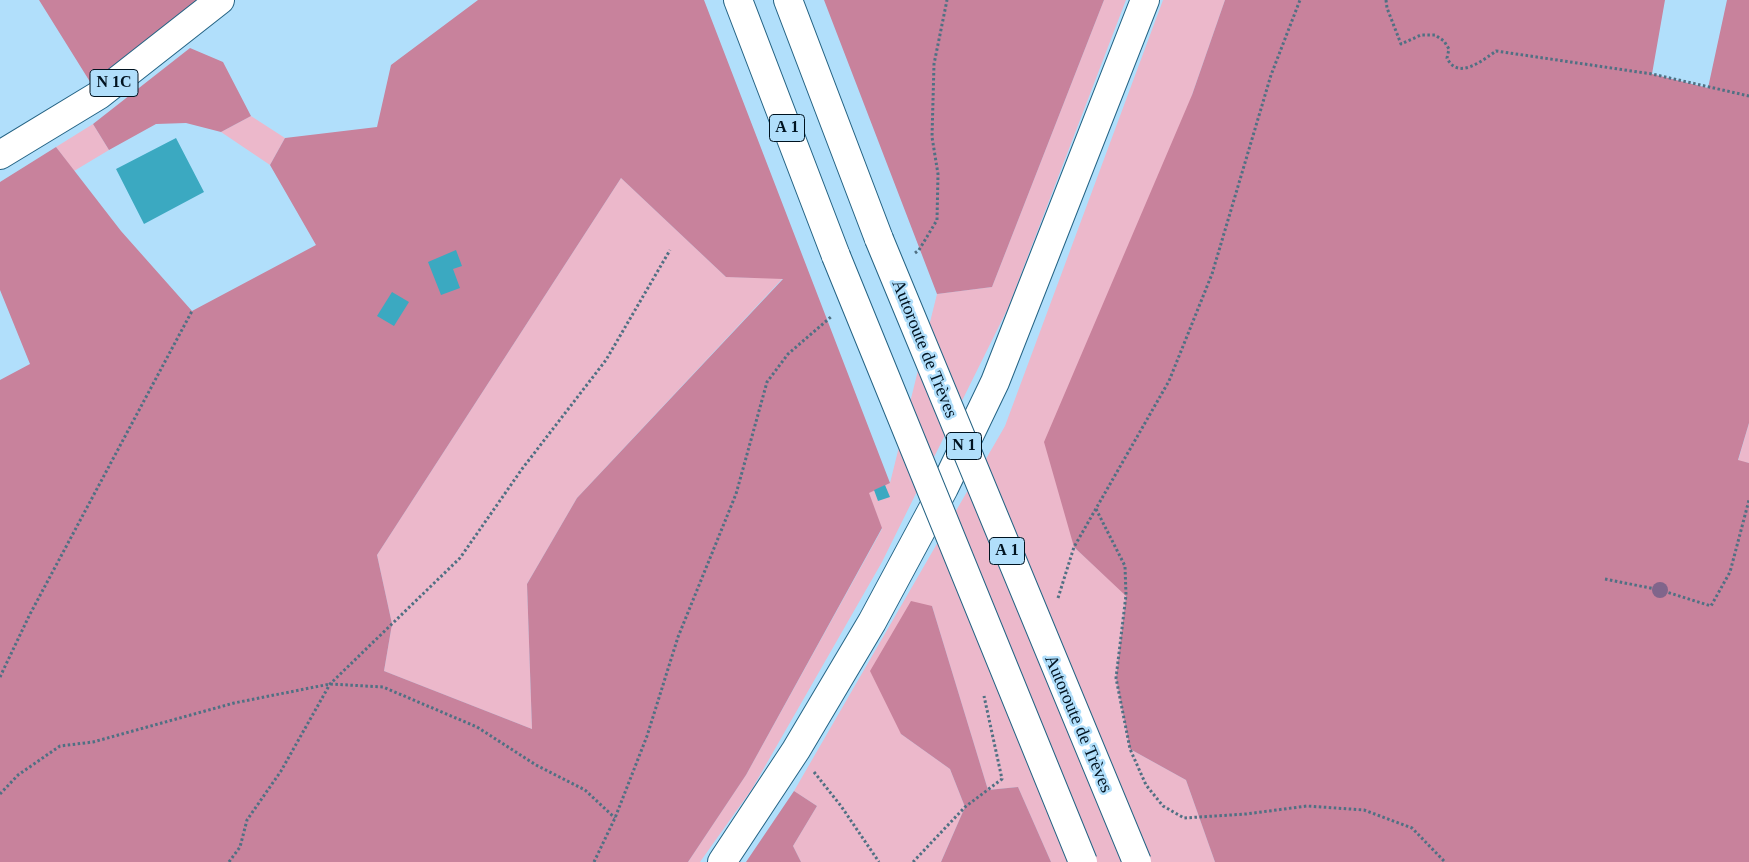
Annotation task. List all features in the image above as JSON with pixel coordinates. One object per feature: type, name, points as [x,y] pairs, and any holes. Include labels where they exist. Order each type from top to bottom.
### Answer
[{"type":"main road","name":"N 1C","points":[[0,155],[99,95],[220,0]]},
{"type":"main road","name":"A 1","points":[[738,0],[836,256],[1083,862]]},
{"type":"main road","name":"Autoroute de Trèves","points":[[788,0],[879,239],[1137,862]]},
{"type":"main road","name":"N 1","points":[[722,862],[796,750],[872,622],[944,488],[995,382],[1145,0]]},
{"type":"path","points":[[938,174],[932,137],[934,64],[947,0]]},
{"type":"path","points":[[1058,598],[1074,547],[1169,381],[1212,274],[1271,75],[1300,0]]},
{"type":"path","points":[[1386,0],[1387,8],[1401,44],[1421,35],[1435,35],[1444,41],[1449,49],[1447,58],[1449,63],[1458,67],[1473,68],[1496,51],[1652,74],[1749,96]]},
{"type":"path","points":[[229,862],[240,847],[247,820],[281,771],[330,684],[460,558],[522,468],[606,360],[670,250]]},
{"type":"path","points":[[0,676],[29,616],[192,311]]},
{"type":"path","points":[[594,862],[615,818],[647,736],[678,637],[736,494],[767,382],[788,354],[826,320]]},
{"type":"path","points":[[1605,579],[1660,590],[1711,606],[1730,572],[1749,500]]},
{"type":"path","points":[[1096,509],[1125,566],[1126,596],[1116,678],[1130,749],[1146,786],[1163,806],[1184,818],[1246,814],[1307,806],[1364,810],[1412,828],[1445,862]]},
{"type":"path","points":[[0,794],[18,775],[60,746],[94,742],[234,703],[330,684],[383,687],[477,727],[536,765],[585,790],[615,818]]},
{"type":"path","points":[[796,750],[841,806],[879,862]]},
{"type":"path","points":[[913,862],[966,807],[1002,779]]},
{"type":"shaded area","points":[[39,0],[197,0],[92,85]]},
{"type":"shaded area","points":[[478,0],[704,0],[890,483],[869,493],[882,528],[746,775],[688,862],[0,862],[0,380],[30,364],[0,290],[0,182],[56,147],[121,231],[192,311],[316,245],[270,165],[285,138],[377,127],[391,65]],"holes":[[[621,178],[726,277],[783,279],[577,498],[527,584],[532,729],[384,671],[392,624],[377,555]]]},
{"type":"shaded area","points":[[824,0],[1104,0],[992,287],[937,294]]},
{"type":"shaded area","points":[[1104,0],[1126,0],[1008,308],[882,562],[752,789],[700,862],[688,862],[746,775],[882,529],[868,492],[890,483],[937,294],[992,287]]},
{"type":"shaded area","points":[[1163,0],[1225,0],[1192,95],[1074,547],[1126,595],[1116,678],[1130,749],[1186,780],[1215,862],[1051,862],[1018,787],[988,790],[932,606],[901,734],[950,769],[965,807],[941,862],[801,862],[793,846],[817,806],[794,791],[1005,426]]},
{"type":"shaded area","points":[[1225,0],[1665,0],[1652,74],[1708,88],[1727,0],[1749,0],[1749,423],[1738,460],[1749,463],[1749,862],[1215,862],[1186,780],[1130,749],[1116,678],[1126,596],[1074,547],[1044,442],[1192,95]]},
{"type":"shaded area","points":[[190,48],[223,62],[251,116],[221,132],[186,123],[156,124],[109,150],[93,124]]},
{"type":"shaded area","points":[[251,116],[285,138],[270,165],[221,132]]},
{"type":"shaded area","points":[[93,124],[109,150],[74,171],[56,147]]},
{"type":"shaded area","points":[[621,178],[726,277],[783,278],[577,498],[527,584],[532,729],[384,671],[392,624],[377,555]]},
{"type":"shaded area","points":[[1749,423],[1749,463],[1738,461]]},
{"type":"shaded area","points":[[911,601],[932,606],[988,790],[1018,787],[1051,862],[941,862],[965,807],[950,769],[901,734],[870,671]]},
{"type":"shaded area","points":[[794,791],[817,806],[793,846],[801,862],[746,862]]},
{"type":"building","points":[[176,138],[204,192],[144,224],[116,169]]},
{"type":"building","points":[[456,250],[462,266],[453,269],[460,288],[441,295],[428,262]]},
{"type":"building","points":[[392,292],[409,302],[394,326],[377,316]]},
{"type":"building","points":[[885,485],[890,497],[878,501],[874,490]]}]
